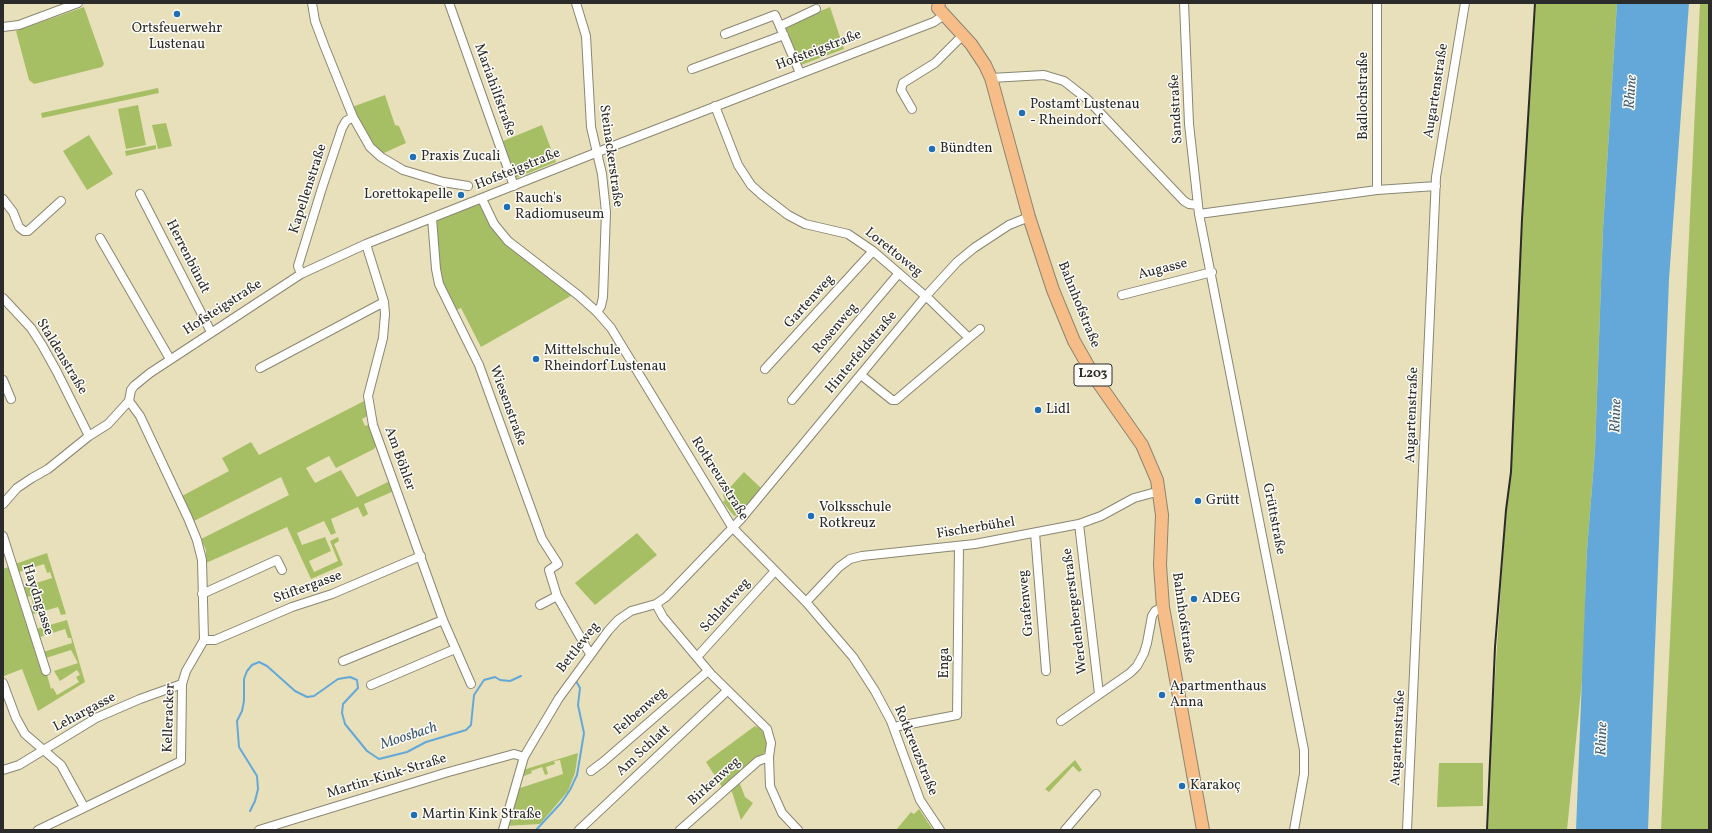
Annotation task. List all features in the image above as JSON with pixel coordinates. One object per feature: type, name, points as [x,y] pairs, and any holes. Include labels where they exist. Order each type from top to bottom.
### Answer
[{"type":"main road","name":"Bahnhofstraße","points":[[939,7],[963,35],[985,65],[991,78],[1029,216],[1053,290],[1074,342],[1095,378],[1142,445],[1154,470],[1160,491],[1162,515],[1160,570],[1163,607],[1203,830]]},
{"type":"street","points":[[3,27],[19,25],[78,3]]},
{"type":"street","points":[[312,3],[315,21],[320,36],[354,117],[370,146],[391,164],[425,178],[468,186]]},
{"type":"street","name":"Mariahilfstraße","points":[[449,3],[514,186]]},
{"type":"street","name":"Steinackerstraße","points":[[576,3],[586,36],[590,108],[602,174],[606,241],[602,300],[597,312]]},
{"type":"street","name":"Sandstraße","points":[[1184,3],[1189,124],[1199,214]]},
{"type":"street","name":"Badlochstraße","points":[[1377,3],[1377,190]]},
{"type":"street","name":"Augartenstraße","points":[[1407,830],[1436,186],[1452,73],[1465,3]]},
{"type":"street","name":"Hofsteigstraße","points":[[3,504],[18,488],[48,469],[89,436],[108,424],[130,401],[131,390],[134,386],[170,359],[301,274],[366,244],[800,72],[934,22],[939,7]]},
{"type":"street","points":[[780,26],[816,9]]},
{"type":"street","points":[[725,34],[775,15],[800,72]]},
{"type":"street","points":[[692,69],[784,35]]},
{"type":"street","points":[[912,109],[901,90],[903,83],[935,63],[963,35]]},
{"type":"street","points":[[991,78],[1044,75],[1064,81],[1087,99],[1188,204],[1198,205]]},
{"type":"street","name":"Lorettoweg","points":[[715,106],[738,165],[748,180],[762,195],[779,209],[805,224],[848,234],[873,251],[969,338]]},
{"type":"street","name":"Kapellenstraße","points":[[301,274],[298,266],[342,128],[346,121],[354,117]]},
{"type":"street","points":[[1199,214],[1377,190],[1436,186]]},
{"type":"street","name":"Herrenbündt","points":[[140,194],[211,332]]},
{"type":"street","name":"Rotkreuzstraße","points":[[482,198],[494,224],[508,241],[578,294],[597,312],[624,348],[732,527],[774,572],[806,602],[853,658],[875,691],[894,727],[920,800],[940,830]]},
{"type":"street","points":[[3,199],[12,212],[19,227],[24,231],[28,231],[61,201]]},
{"type":"street","name":"Grüttstraße","points":[[1199,214],[1212,272],[1304,750],[1304,774],[1294,830]]},
{"type":"street","name":"Hinterfeldstraße","points":[[732,527],[741,519],[861,376],[925,297],[957,262],[974,248],[1009,225],[1029,216]]},
{"type":"street","name":"Wiesenstraße","points":[[432,218],[436,269],[439,284],[479,365],[542,539],[558,564],[549,570],[556,596],[590,654]]},
{"type":"street","points":[[100,238],[170,359]]},
{"type":"street","name":"Am Böhler","points":[[366,244],[384,302],[384,326],[368,396],[370,412],[377,437],[443,620],[471,684]]},
{"type":"street","name":"Gartenweg","points":[[766,369],[873,251]]},
{"type":"street","name":"Augasse","points":[[1122,295],[1212,272]]},
{"type":"street","name":"Rosenweg","points":[[792,400],[899,274]]},
{"type":"street","name":"Staldenstraße","points":[[3,298],[31,328],[42,345],[58,372],[89,436]]},
{"type":"street","points":[[260,368],[384,302]]},
{"type":"street","points":[[861,376],[892,400],[896,400],[980,329]]},
{"type":"street","points":[[3,380],[11,399]]},
{"type":"street","points":[[130,401],[140,416],[197,540],[202,560],[204,640]]},
{"type":"street","name":"Fischerbühel","points":[[806,602],[839,567],[850,559],[869,555],[959,546],[1079,524],[1101,516],[1134,498],[1160,491]]},
{"type":"street","name":"Werdenbergerstraße","points":[[1079,524],[1099,694]]},
{"type":"street","name":"Bettleweg","points":[[503,830],[524,757],[551,709],[590,654],[608,631],[624,616],[631,612],[656,604],[666,597],[732,527]]},
{"type":"street","name":"Grafenweg","points":[[1035,533],[1046,671]]},
{"type":"street","name":"Haydngasse","points":[[3,536],[46,671]]},
{"type":"street","name":"Enga","points":[[894,727],[957,715],[959,546]]},
{"type":"street","name":"Stiftergasse","points":[[204,640],[215,640],[292,607],[332,594],[421,556]]},
{"type":"street","points":[[202,594],[277,560],[282,570]]},
{"type":"street","name":"Schlattweg","points":[[697,657],[774,572]]},
{"type":"street","points":[[540,605],[556,596]]},
{"type":"street","points":[[656,604],[663,617],[708,671],[767,729],[771,743],[769,758],[770,786],[782,813],[798,830]]},
{"type":"street","points":[[1061,721],[1130,673],[1137,666],[1148,643],[1152,616],[1155,611],[1163,607]]},
{"type":"street","points":[[343,661],[443,620]]},
{"type":"street","name":"Kelleracker","points":[[38,830],[181,761],[182,684],[186,671],[204,640]]},
{"type":"street","points":[[371,685],[455,649]]},
{"type":"street","name":"Felbenweg","points":[[591,771],[708,671]]},
{"type":"street","points":[[3,683],[16,718],[25,734],[61,765],[84,807]]},
{"type":"street","name":"Lehargasse","points":[[3,770],[19,765],[96,718],[140,699],[182,684]]},
{"type":"street","name":"Am Schlatt","points":[[579,830],[727,691]]},
{"type":"street","name":"Martin-Kink-Straße","points":[[259,830],[445,773],[514,754],[524,757]]},
{"type":"street","name":"Birkenweg","points":[[680,830],[758,761],[769,758]]},
{"type":"street","points":[[1065,830],[1096,794]]},
{"type":"green space","points":[[1535,3],[1617,3],[1603,229],[1595,450],[1587,550],[1583,671],[1567,830],[1488,830],[1491,738],[1506,510],[1511,472],[1519,280]]},
{"type":"green space","points":[[1700,3],[1709,3],[1709,830],[1661,830]]},
{"type":"green space","points":[[84,7],[104,64],[102,67],[34,84],[29,80],[16,31]]},
{"type":"green space","points":[[830,7],[844,49],[801,65],[784,28],[785,26]]},
{"type":"green space","points":[[158,88],[159,93],[42,118],[41,113]]},
{"type":"green space","points":[[385,95],[395,125],[399,126],[406,143],[384,153],[380,153],[368,140],[352,107]]},
{"type":"green space","points":[[138,105],[146,145],[126,149],[118,109]]},
{"type":"green space","points":[[166,123],[172,146],[158,149],[152,125]]},
{"type":"green space","points":[[542,125],[556,162],[516,178],[503,141]]},
{"type":"green space","points":[[89,135],[113,174],[87,190],[63,151]]},
{"type":"green space","points":[[156,145],[156,149],[126,156],[125,151]]},
{"type":"green space","points":[[482,199],[494,224],[576,293],[481,347],[461,308],[452,312],[444,294],[432,218]]},
{"type":"green space","points":[[366,400],[367,416],[362,419],[365,426],[370,424],[377,445],[374,449],[336,468],[329,456],[306,468],[315,483],[341,470],[357,497],[390,481],[394,491],[364,504],[368,514],[363,517],[358,507],[331,519],[336,533],[331,535],[324,521],[297,533],[302,545],[325,537],[331,551],[309,561],[314,572],[338,561],[330,541],[338,537],[339,541],[334,544],[343,565],[311,579],[287,527],[206,563],[206,550],[201,539],[289,495],[281,477],[194,521],[182,496],[229,471],[222,458],[251,442],[259,455]]},
{"type":"green space","points":[[744,472],[761,488],[739,515],[734,516],[723,502],[725,500],[723,495]]},
{"type":"green space","points":[[637,533],[657,555],[595,605],[575,583]]},
{"type":"green space","points":[[47,553],[66,614],[61,615],[58,607],[33,614],[34,624],[28,607],[33,605],[31,596],[26,597],[23,587],[52,578],[50,572],[47,573],[44,564],[19,572],[21,581],[15,564]]},
{"type":"green space","points":[[11,566],[45,675],[47,675],[51,689],[53,688],[57,695],[79,682],[76,677],[80,675],[77,670],[60,681],[54,671],[78,663],[71,650],[46,658],[43,652],[72,643],[71,638],[68,638],[65,629],[40,637],[42,646],[36,629],[67,620],[85,682],[38,711],[22,669],[4,676],[3,674],[3,569]]},
{"type":"green space","points":[[755,726],[761,729],[766,737],[766,751],[724,790],[706,762]]},
{"type":"green space","points":[[578,753],[575,773],[568,791],[540,824],[505,826],[517,789],[563,774],[560,760],[554,761],[555,764],[546,767],[548,774],[545,775],[542,767],[521,777],[523,770]]},
{"type":"green space","points":[[1075,760],[1082,770],[1079,772],[1073,766],[1049,792],[1045,789]]},
{"type":"green space","points":[[1439,763],[1483,763],[1483,806],[1437,807]]},
{"type":"green space","points":[[741,780],[740,784],[745,797],[753,803],[741,820],[731,789]]},
{"type":"green space","points":[[919,809],[933,830],[896,830],[911,812],[914,814]]},
{"type":"water","name":"Rhine","points":[[1617,3],[1689,3],[1669,279],[1648,830],[1576,830],[1587,550],[1595,450],[1603,229]]},
{"type":"waterway","name":"Moosbach","points":[[250,811],[255,801],[258,789],[257,776],[239,747],[237,721],[242,711],[244,701],[244,679],[247,671],[252,665],[259,662],[267,666],[295,691],[307,697],[314,696],[338,679],[350,677],[357,680],[358,688],[343,704],[342,713],[345,724],[367,751],[379,759],[407,752],[426,742],[466,730],[471,725],[474,695],[484,680],[495,677],[500,680],[510,681],[521,676]]},
{"type":"waterway","name":"Moosbach","points":[[536,830],[561,803],[570,790],[577,775],[584,733],[578,705],[580,688],[576,681]]},
{"type":"railway","points":[[1487,830],[1495,647],[1506,510],[1511,472],[1522,219],[1535,3]]},
{"type":"place","name":"Ortsfeuerwehr Lustenau","points":[[177,14]]},
{"type":"place","name":"Postamt Lustenau - Rheindorf","points":[[1022,113]]},
{"type":"place","name":"Bündten","points":[[932,149]]},
{"type":"place","name":"Praxis Zucali","points":[[413,157]]},
{"type":"place","name":"Lorettokapelle","points":[[461,195]]},
{"type":"place","name":"Rauch's Radiomuseum","points":[[507,207]]},
{"type":"place","name":"Mittelschule Rheindorf Lustenau","points":[[536,359]]},
{"type":"place","name":"Lidl","points":[[1038,410]]},
{"type":"place","name":"Grütt","points":[[1198,501]]},
{"type":"place","name":"Volksschule Rotkreuz","points":[[811,516]]},
{"type":"place","name":"ADEG","points":[[1194,599]]},
{"type":"place","name":"Apartmenthaus Anna","points":[[1162,695]]},
{"type":"place","name":"Karakoç","points":[[1182,786]]},
{"type":"place","name":"Martin Kink Straße","points":[[414,815]]}]
